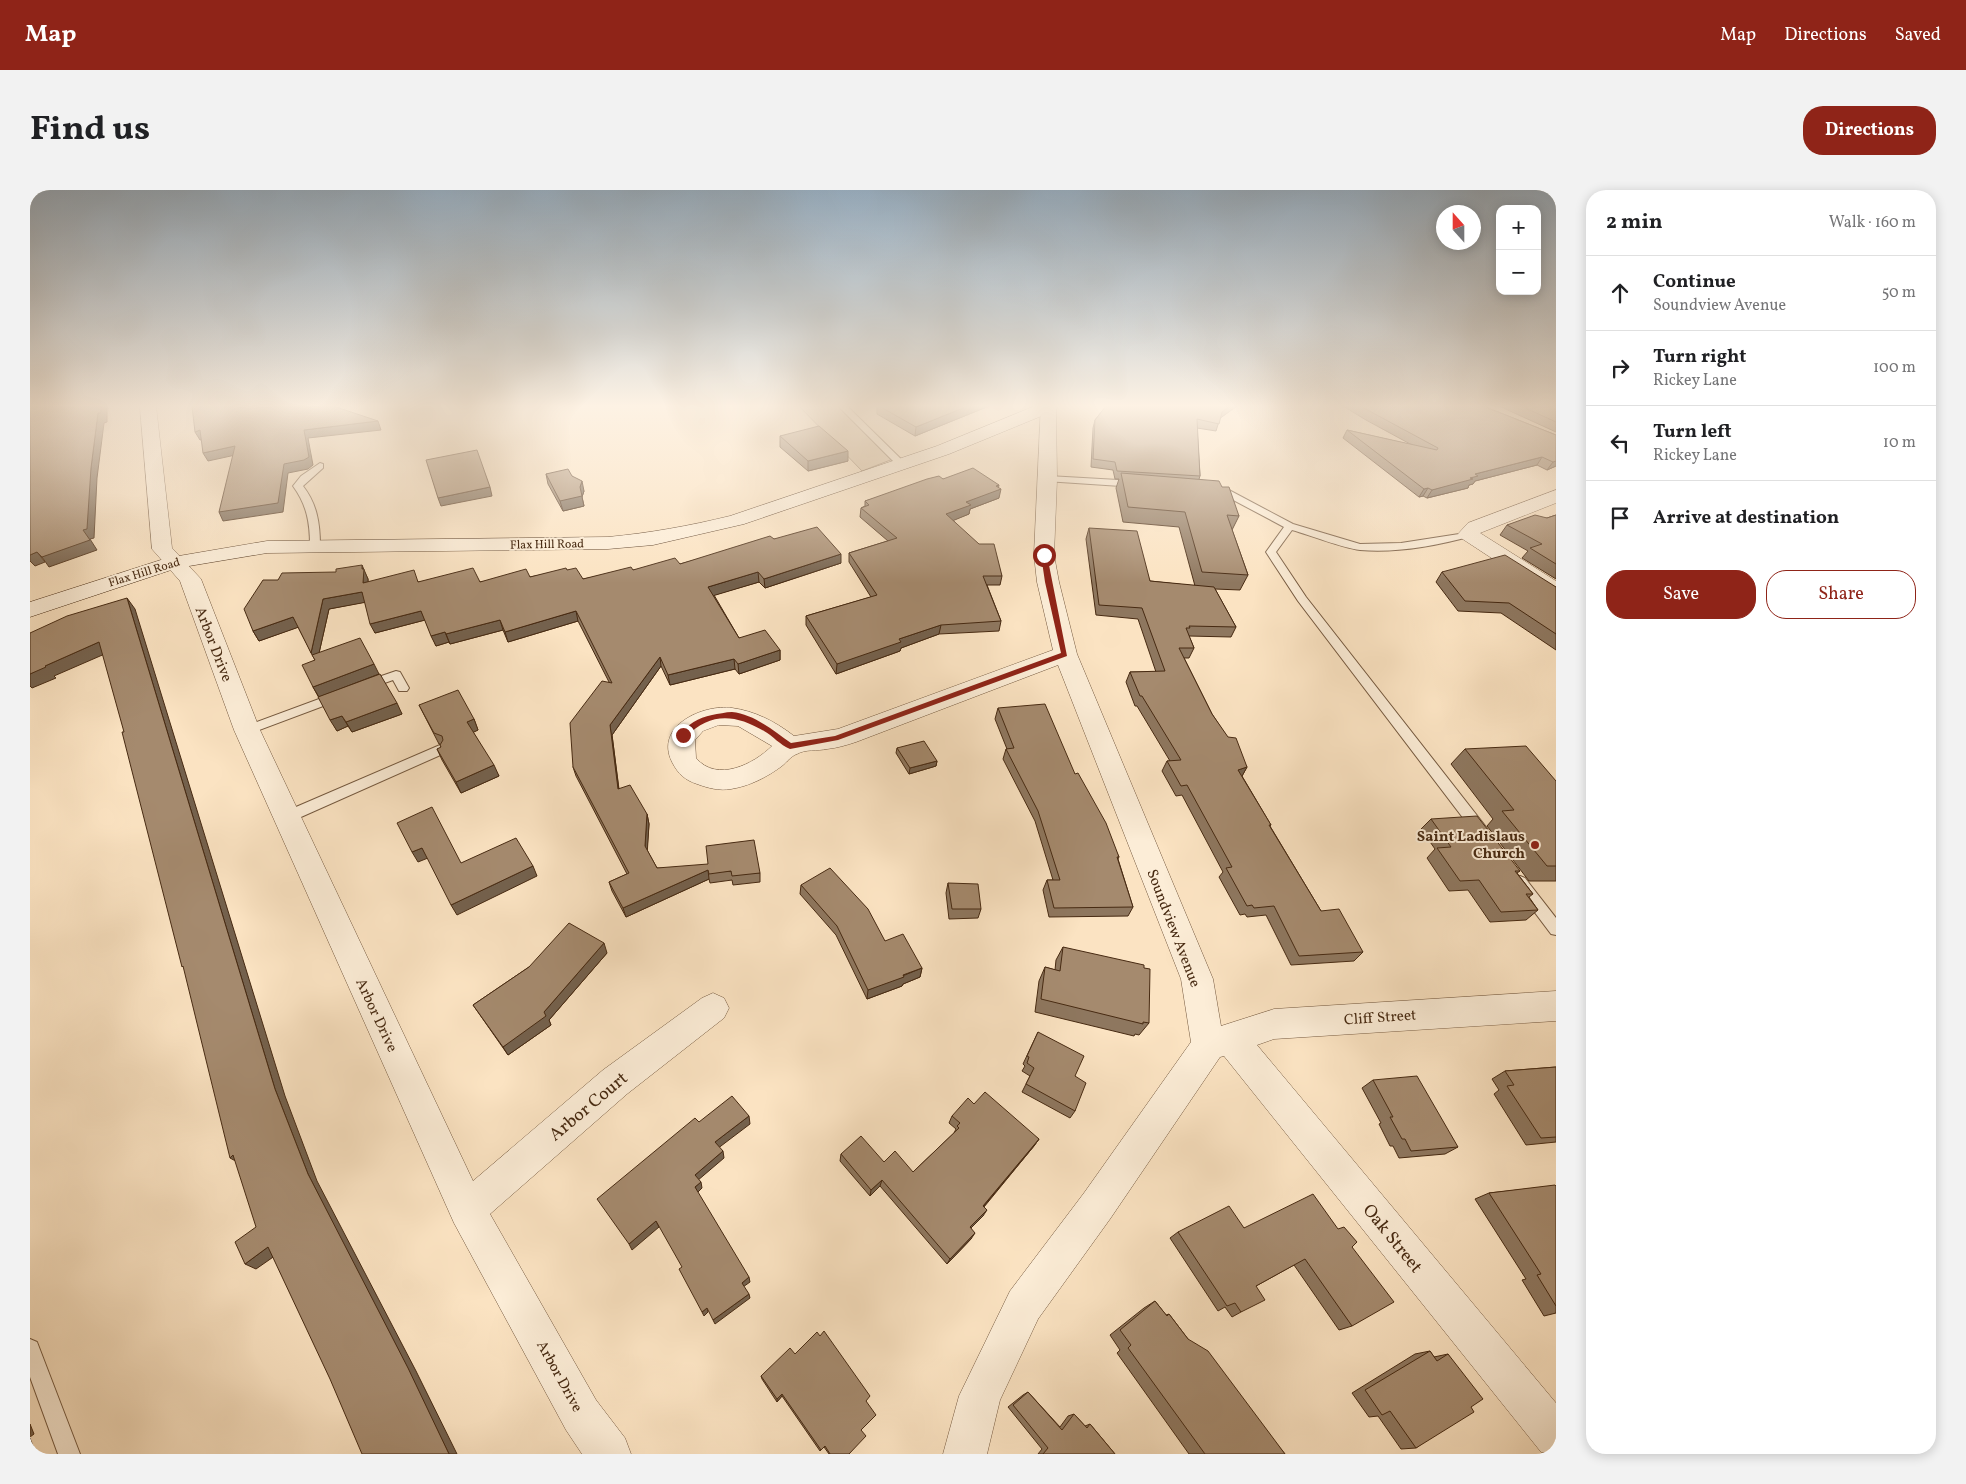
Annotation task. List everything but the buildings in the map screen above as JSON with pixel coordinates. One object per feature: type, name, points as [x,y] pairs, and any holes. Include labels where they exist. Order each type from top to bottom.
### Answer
[{"type":"street","name":"Arbor Drive","points":[[154,465],[162,549],[190,579],[247,730],[467,1210],[581,1415],[609,1454]]},
{"type":"street","name":"Flax Hill Road","points":[[30,610],[174,562],[267,547],[608,543],[653,539],[737,520],[898,465]]},
{"type":"street","name":"Soundview Avenue","points":[[1048,465],[1044,555],[1048,582],[1065,654],[1197,979],[1219,1042]]},
{"type":"street","points":[[1556,496],[1475,527],[1468,534],[1556,590]]},
{"type":"street","points":[[790,746],[836,738],[860,731],[1065,654]]},
{"type":"street","name":"Cliff Street","points":[[1219,1042],[1274,1024],[1556,1006]]},
{"type":"street","name":"Arbor Court","points":[[467,1210],[615,1082],[713,1008]]},
{"type":"street","points":[[965,1454],[980,1396],[1024,1305],[1219,1042]]},
{"type":"street","name":"Oak Street","points":[[1219,1042],[1556,1437]]},
{"type":"lane","points":[[315,546],[315,522],[308,497],[298,486],[299,482],[314,473],[320,466]]},
{"type":"lane","points":[[1048,479],[1143,484]]},
{"type":"lane","points":[[1206,489],[1224,490],[1290,526],[1359,547],[1401,546],[1442,541],[1468,534]]},
{"type":"lane","points":[[1290,526],[1271,552],[1302,599],[1489,842]]},
{"type":"lane","points":[[247,730],[393,670],[403,688]]},
{"type":"lane","points":[[287,817],[440,750]]},
{"type":"lane","points":[[1514,874],[1556,929]]},
{"type":"lane","points":[[30,1349],[69,1454]]},
{"type":"shaded area","points":[[856,465],[878,465],[862,471]]},
{"type":"place","name":"Saint Ladislaus Church","points":[[1535,845]]},
{"type":"route","points":[[683,735],[692,726],[704,719],[731,715],[746,719],[767,729],[790,746],[836,738],[1065,654],[1048,582],[1044,555]]}]
